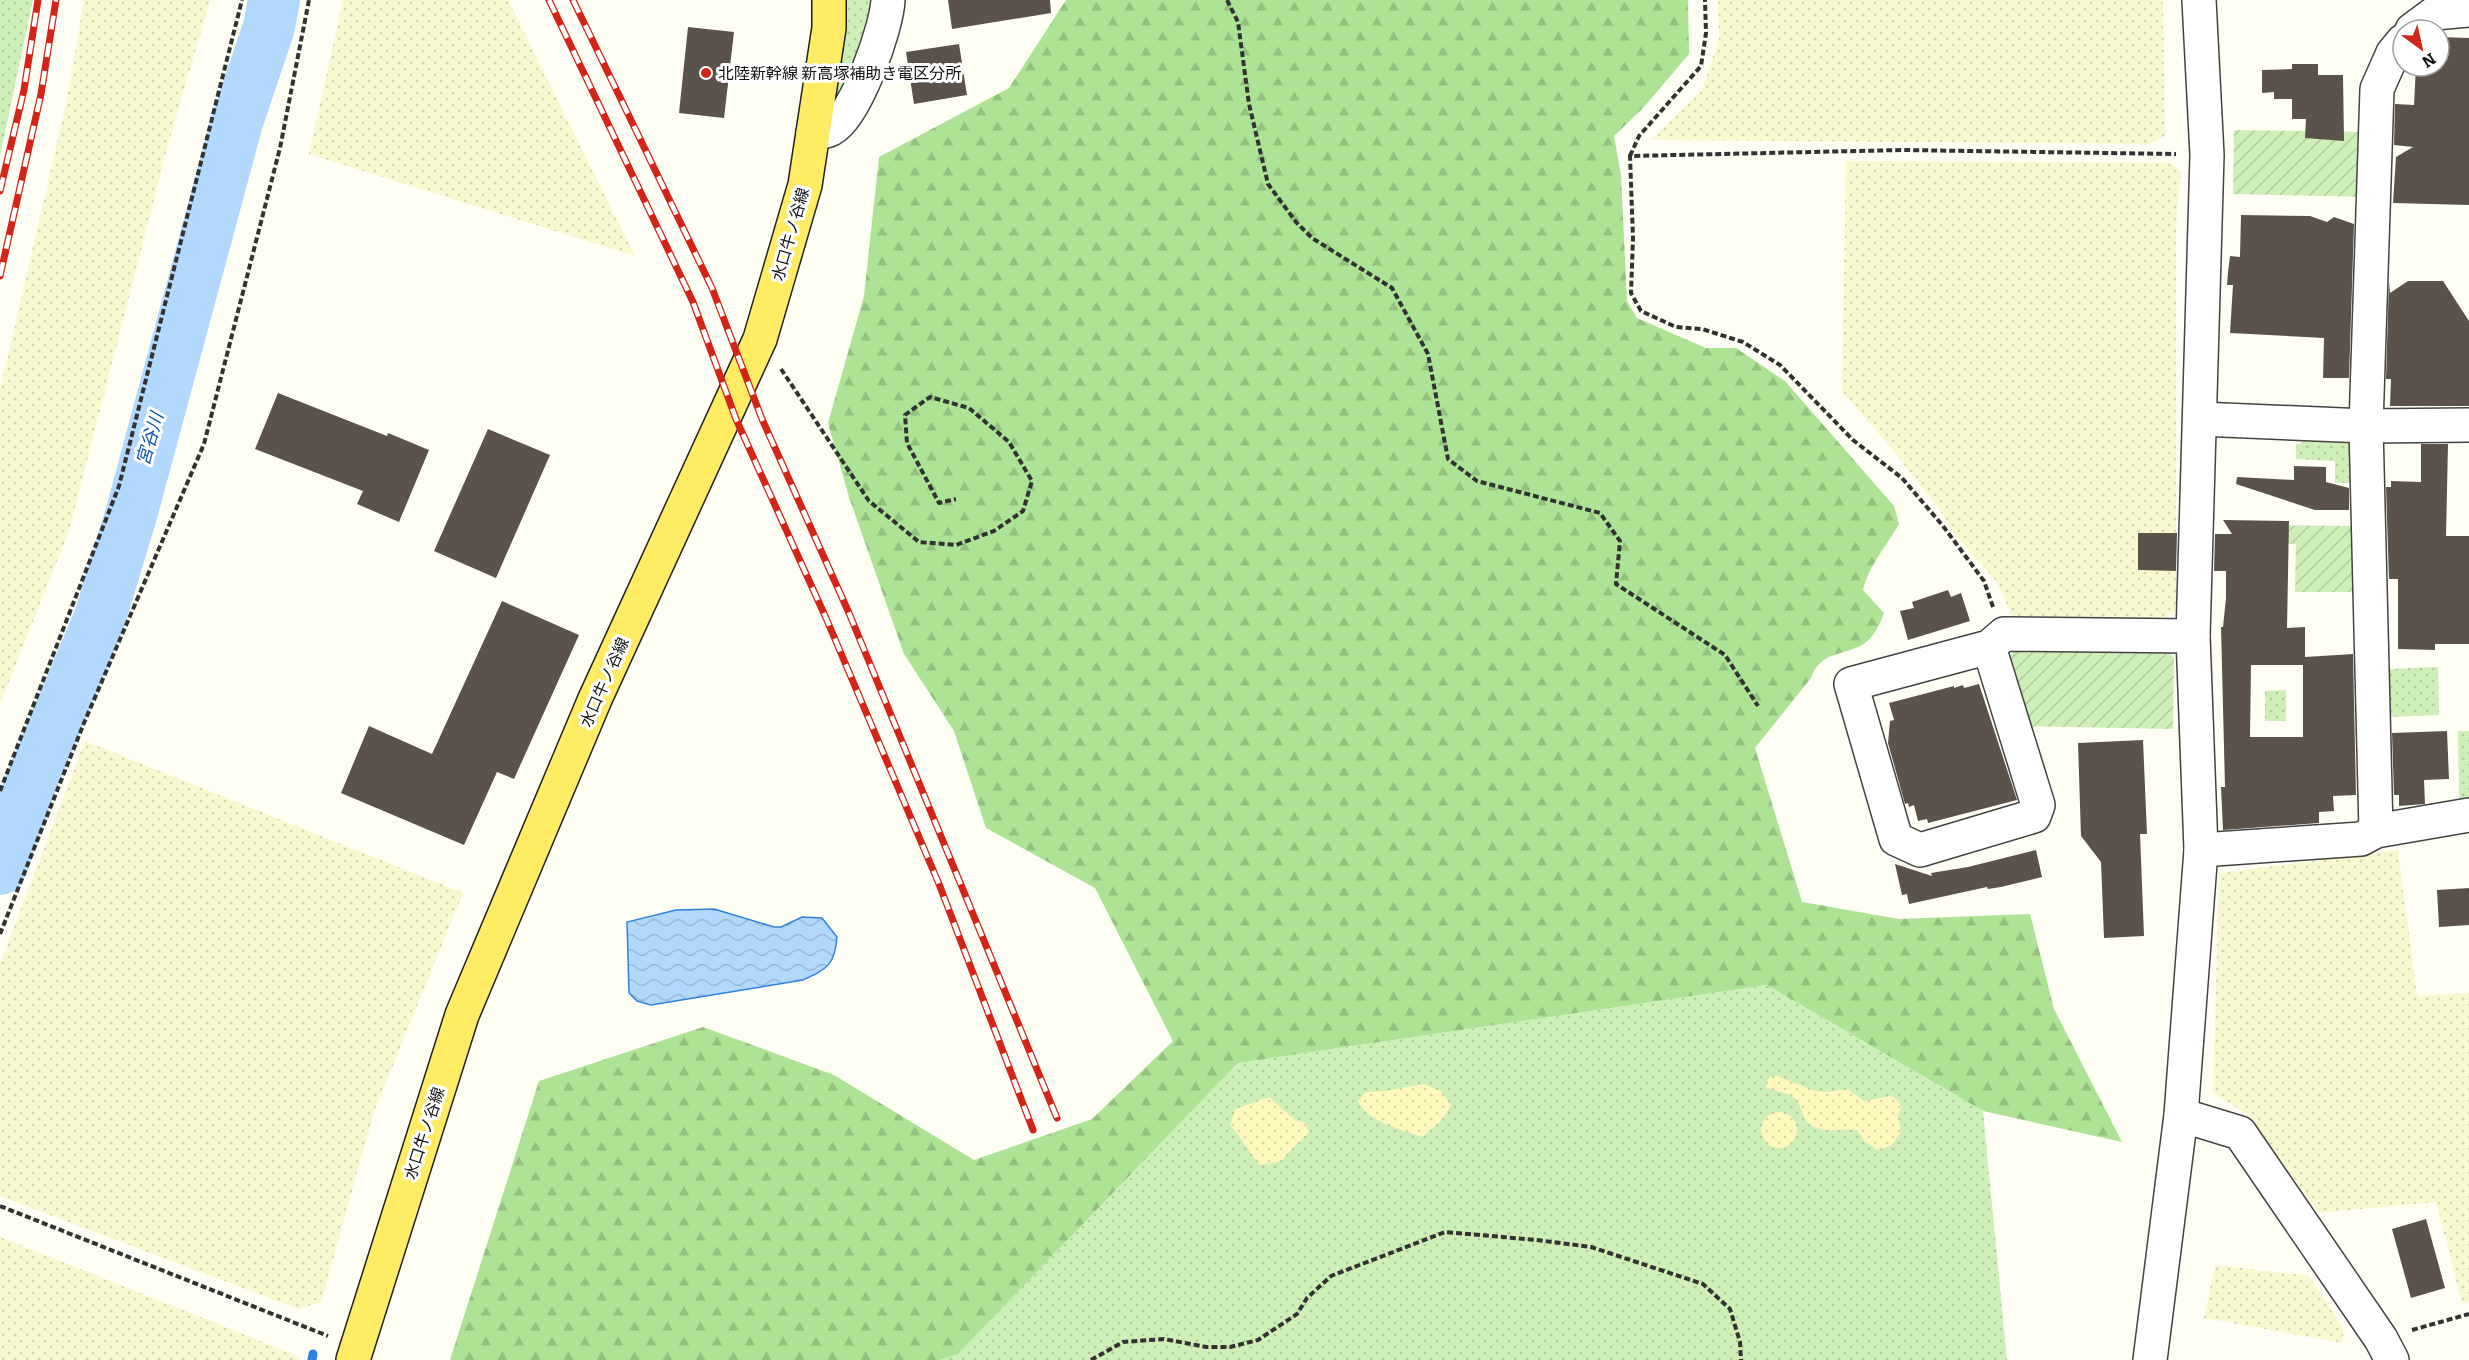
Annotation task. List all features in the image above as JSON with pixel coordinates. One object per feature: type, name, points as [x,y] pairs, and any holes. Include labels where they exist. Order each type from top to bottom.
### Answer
[{"type":"main road","name":"水口牛ノ谷線","points":[[354,1353],[462,1015],[595,699],[760,339],[805,185],[829,28],[829,0]]},
{"type":"street","points":[[813,133],[831,130],[846,115],[873,60],[887,14],[888,0]]},
{"type":"street","points":[[2150,1360],[2181,1115],[2201,850],[2193,636],[2207,155],[2199,0]]},
{"type":"street","points":[[2428,18],[2435,13],[2469,10]]},
{"type":"street","points":[[2376,831],[2366,426],[2377,89],[2391,55]]},
{"type":"street","points":[[2200,419],[2366,426],[2469,425]]},
{"type":"street","points":[[1996,640],[2038,805],[2034,816],[1920,850],[1896,839],[1851,684],[1996,640],[2193,636]]},
{"type":"street","points":[[2201,850],[2361,839],[2376,831],[2469,815]]},
{"type":"street","points":[[2181,1115],[2240,1132],[2387,1350]]},
{"type":"path","points":[[0,791],[119,486],[242,0]]},
{"type":"path","points":[[0,934],[84,723],[204,444],[280,148],[309,0]]},
{"type":"path","points":[[1227,0],[1238,22],[1249,104],[1268,184],[1296,222],[1312,238],[1392,288],[1428,354],[1448,459],[1477,481],[1600,513],[1620,541],[1616,584],[1725,655],[1758,706]]},
{"type":"path","points":[[1705,0],[1706,33],[1701,66],[1639,136],[1630,156],[1633,238],[1630,292],[1641,311],[1676,327],[1702,329],[1743,342],[1780,365],[1853,440],[1902,478],[1943,526],[1984,581],[1996,640]]},
{"type":"path","points":[[1630,156],[1903,150],[2207,155]]},
{"type":"path","points":[[760,339],[869,501],[919,542],[956,545],[994,531],[1023,511],[1032,481],[1009,442],[969,408],[930,397],[905,415],[907,443],[939,503],[956,499]]},
{"type":"path","points":[[0,1206],[354,1353]]},
{"type":"path","points":[[1091,1360],[1123,1342],[1164,1339],[1206,1347],[1230,1347],[1258,1340],[1297,1314],[1307,1298],[1331,1276],[1446,1232],[1591,1247],[1703,1284],[1730,1309],[1740,1342],[1741,1360]]},
{"type":"path","points":[[2387,1350],[2469,1314]]},
{"type":"green space","points":[[0,0],[33,0],[0,156]]},
{"type":"green space","points":[[84,0],[210,0],[168,145],[69,531],[0,704],[0,390],[67,100]]},
{"type":"green space","points":[[343,0],[508,0],[635,256],[309,154]]},
{"type":"green space","points":[[846,0],[876,0],[852,83],[834,99]]},
{"type":"green space","points":[[1066,0],[1688,0],[1689,54],[1644,107],[1614,136],[1621,175],[1627,301],[1637,318],[1706,348],[1736,348],[1785,381],[1894,506],[1899,524],[1874,564],[1863,590],[1884,613],[1876,631],[1862,645],[1820,663],[1811,678],[1755,748],[1802,902],[1899,919],[2030,914],[2054,1009],[2122,1142],[1983,1111],[1767,985],[1238,1063],[958,1354],[940,1360],[450,1360],[539,1081],[703,1027],[834,1075],[974,1160],[1092,1119],[1173,1041],[1095,888],[986,828],[954,731],[904,654],[849,497],[828,423],[864,296],[879,157],[1009,88]]},
{"type":"green space","points":[[1718,0],[2163,0],[2165,136],[2149,144],[1651,140],[1702,90],[1719,39]]},
{"type":"green space","points":[[2234,130],[2370,132],[2370,197],[2233,194]]},
{"type":"green space","points":[[1846,161],[2171,163],[2181,172],[2176,225],[2176,610],[2165,619],[2012,616],[1997,582],[1956,536],[1938,508],[1888,444],[1842,392]]},
{"type":"green space","points":[[2302,439],[2356,440],[2361,483],[2335,483],[2335,461],[2296,459],[2296,444],[2301,444]]},
{"type":"green space","points":[[2275,525],[2355,526],[2354,592],[2295,592],[2296,544],[2275,543]]},
{"type":"green space","points":[[2020,645],[2165,647],[2174,658],[2173,729],[2022,726],[2001,665]]},
{"type":"green space","points":[[2438,667],[2439,715],[2390,717],[2389,669]]},
{"type":"green space","points":[[2286,690],[2286,721],[2265,721],[2265,691]]},
{"type":"green space","points":[[2458,731],[2469,731],[2469,798],[2459,799]]},
{"type":"green space","points":[[85,741],[463,893],[374,1112],[321,1302],[298,1309],[0,1196],[0,964]]},
{"type":"green space","points":[[2398,850],[2417,996],[2469,993],[2469,1302],[2462,1303],[2436,1202],[2320,1213],[2245,1113],[2213,1093],[2219,873]]},
{"type":"green space","points":[[1767,985],[1983,1111],[2007,1360],[940,1360],[958,1354],[1238,1063]]},
{"type":"green space","points":[[0,1237],[293,1354],[301,1360],[0,1360]]},
{"type":"green space","points":[[2215,1265],[2309,1276],[2343,1328],[2343,1343],[2204,1318]]},
{"type":"sand","points":[[1777,1076],[1815,1091],[1847,1089],[1864,1101],[1892,1096],[1899,1101],[1901,1108],[1898,1115],[1901,1132],[1892,1145],[1878,1150],[1864,1141],[1857,1130],[1815,1128],[1806,1120],[1800,1105],[1793,1097],[1766,1087],[1770,1077]]},
{"type":"sand","points":[[1424,1084],[1441,1091],[1451,1105],[1442,1120],[1422,1137],[1396,1128],[1368,1114],[1358,1101],[1366,1092]]},
{"type":"sand","points":[[1269,1097],[1295,1120],[1306,1123],[1309,1132],[1282,1161],[1260,1165],[1230,1125],[1235,1109]]},
{"type":"sand","points":[[1779,1112],[1791,1118],[1797,1130],[1791,1142],[1779,1148],[1767,1142],[1761,1130],[1767,1118]]},
{"type":"water","points":[[714,909],[774,927],[781,927],[802,917],[822,918],[837,937],[832,960],[824,969],[803,980],[651,1005],[637,1001],[629,993],[627,922],[676,910]]},
{"type":"building","points":[[948,0],[1050,0],[1051,13],[952,29]]},
{"type":"building","name":"北陸新幹線 新高塚補助き電区分所","points":[[688,27],[734,32],[724,118],[679,113]]},
{"type":"building","points":[[2451,37],[2469,38],[2469,205],[2393,203],[2396,157],[2413,147],[2394,145],[2395,104],[2414,105],[2415,78],[2451,78]]},
{"type":"building","points":[[959,44],[967,95],[914,104],[906,52]]},
{"type":"building","points":[[2292,64],[2318,64],[2318,75],[2343,75],[2344,141],[2305,138],[2306,119],[2292,119],[2292,99],[2274,99],[2274,92],[2262,93],[2262,70],[2292,69]]},
{"type":"building","points":[[2241,215],[2310,216],[2327,222],[2334,217],[2354,224],[2349,378],[2323,378],[2324,338],[2230,333],[2233,285],[2227,285],[2228,272],[2230,256],[2240,257]]},
{"type":"building","points":[[2389,281],[2390,293],[2408,281],[2443,281],[2469,321],[2469,406],[2390,406],[2391,379],[2386,379]]},
{"type":"building","points":[[278,393],[429,450],[399,522],[357,504],[363,491],[255,449]]},
{"type":"building","points":[[488,429],[550,455],[496,578],[434,551]]},
{"type":"building","points":[[2421,444],[2448,444],[2446,536],[2469,536],[2469,644],[2435,644],[2435,650],[2398,649],[2398,579],[2389,579],[2386,487],[2391,487],[2391,481],[2421,482]]},
{"type":"building","points":[[2294,466],[2326,467],[2326,482],[2349,488],[2349,510],[2315,510],[2236,484],[2237,477],[2294,480]]},
{"type":"building","points":[[2223,520],[2289,521],[2287,628],[2305,627],[2305,657],[2353,654],[2356,795],[2333,796],[2334,811],[2319,812],[2319,823],[2223,830],[2221,787],[2225,787],[2221,627],[2223,627],[2226,598],[2226,571],[2214,571],[2215,534],[2232,534]],"holes":[[[2251,665],[2303,665],[2303,737],[2250,737]]]},
{"type":"building","points":[[2138,533],[2177,533],[2176,571],[2138,570]]},
{"type":"building","points":[[1948,590],[1951,597],[1961,593],[1970,621],[1908,640],[1900,611],[1914,608],[1912,602]]},
{"type":"building","points":[[502,601],[579,635],[514,779],[497,772],[464,845],[341,793],[369,726],[432,754]]},
{"type":"building","points":[[1979,684],[2017,800],[1928,823],[1927,819],[1918,821],[1914,805],[1909,807],[1908,803],[1905,804],[1888,743],[1890,721],[1894,720],[1889,703],[1954,686],[1954,688],[1963,685],[1964,688]]},
{"type":"building","points":[[2447,731],[2449,779],[2424,780],[2425,804],[2399,806],[2399,795],[2394,795],[2392,733]]},
{"type":"building","points":[[2143,740],[2147,834],[2140,834],[2144,936],[2104,938],[2101,862],[2081,836],[2078,743]]},
{"type":"building","points":[[2036,850],[2042,877],[1909,904],[1907,894],[1902,895],[1895,864],[1932,876],[1931,873],[1968,867]]},
{"type":"building","points":[[2469,888],[2469,925],[2439,927],[2437,890]]},
{"type":"building","points":[[2426,1219],[2445,1288],[2411,1298],[2392,1229]]},
{"type":"waterway","name":"宮谷川","points":[[0,869],[31,782],[100,617],[131,515],[237,122],[269,27],[274,0]]},
{"type":"waterway","points":[[312,1360],[313,1354]]},
{"type":"railway","points":[[0,191],[24,90],[38,0]]},
{"type":"railway","points":[[0,276],[41,94],[56,0]]},
{"type":"railway","points":[[549,0],[693,302],[736,419],[826,618],[939,884],[1033,1130]]},
{"type":"railway","points":[[573,0],[712,288],[762,419],[849,613],[1057,1118]]},
{"type":"place","name":"北陸新幹線 新高塚補助き電区分所","points":[[706,73]]}]
